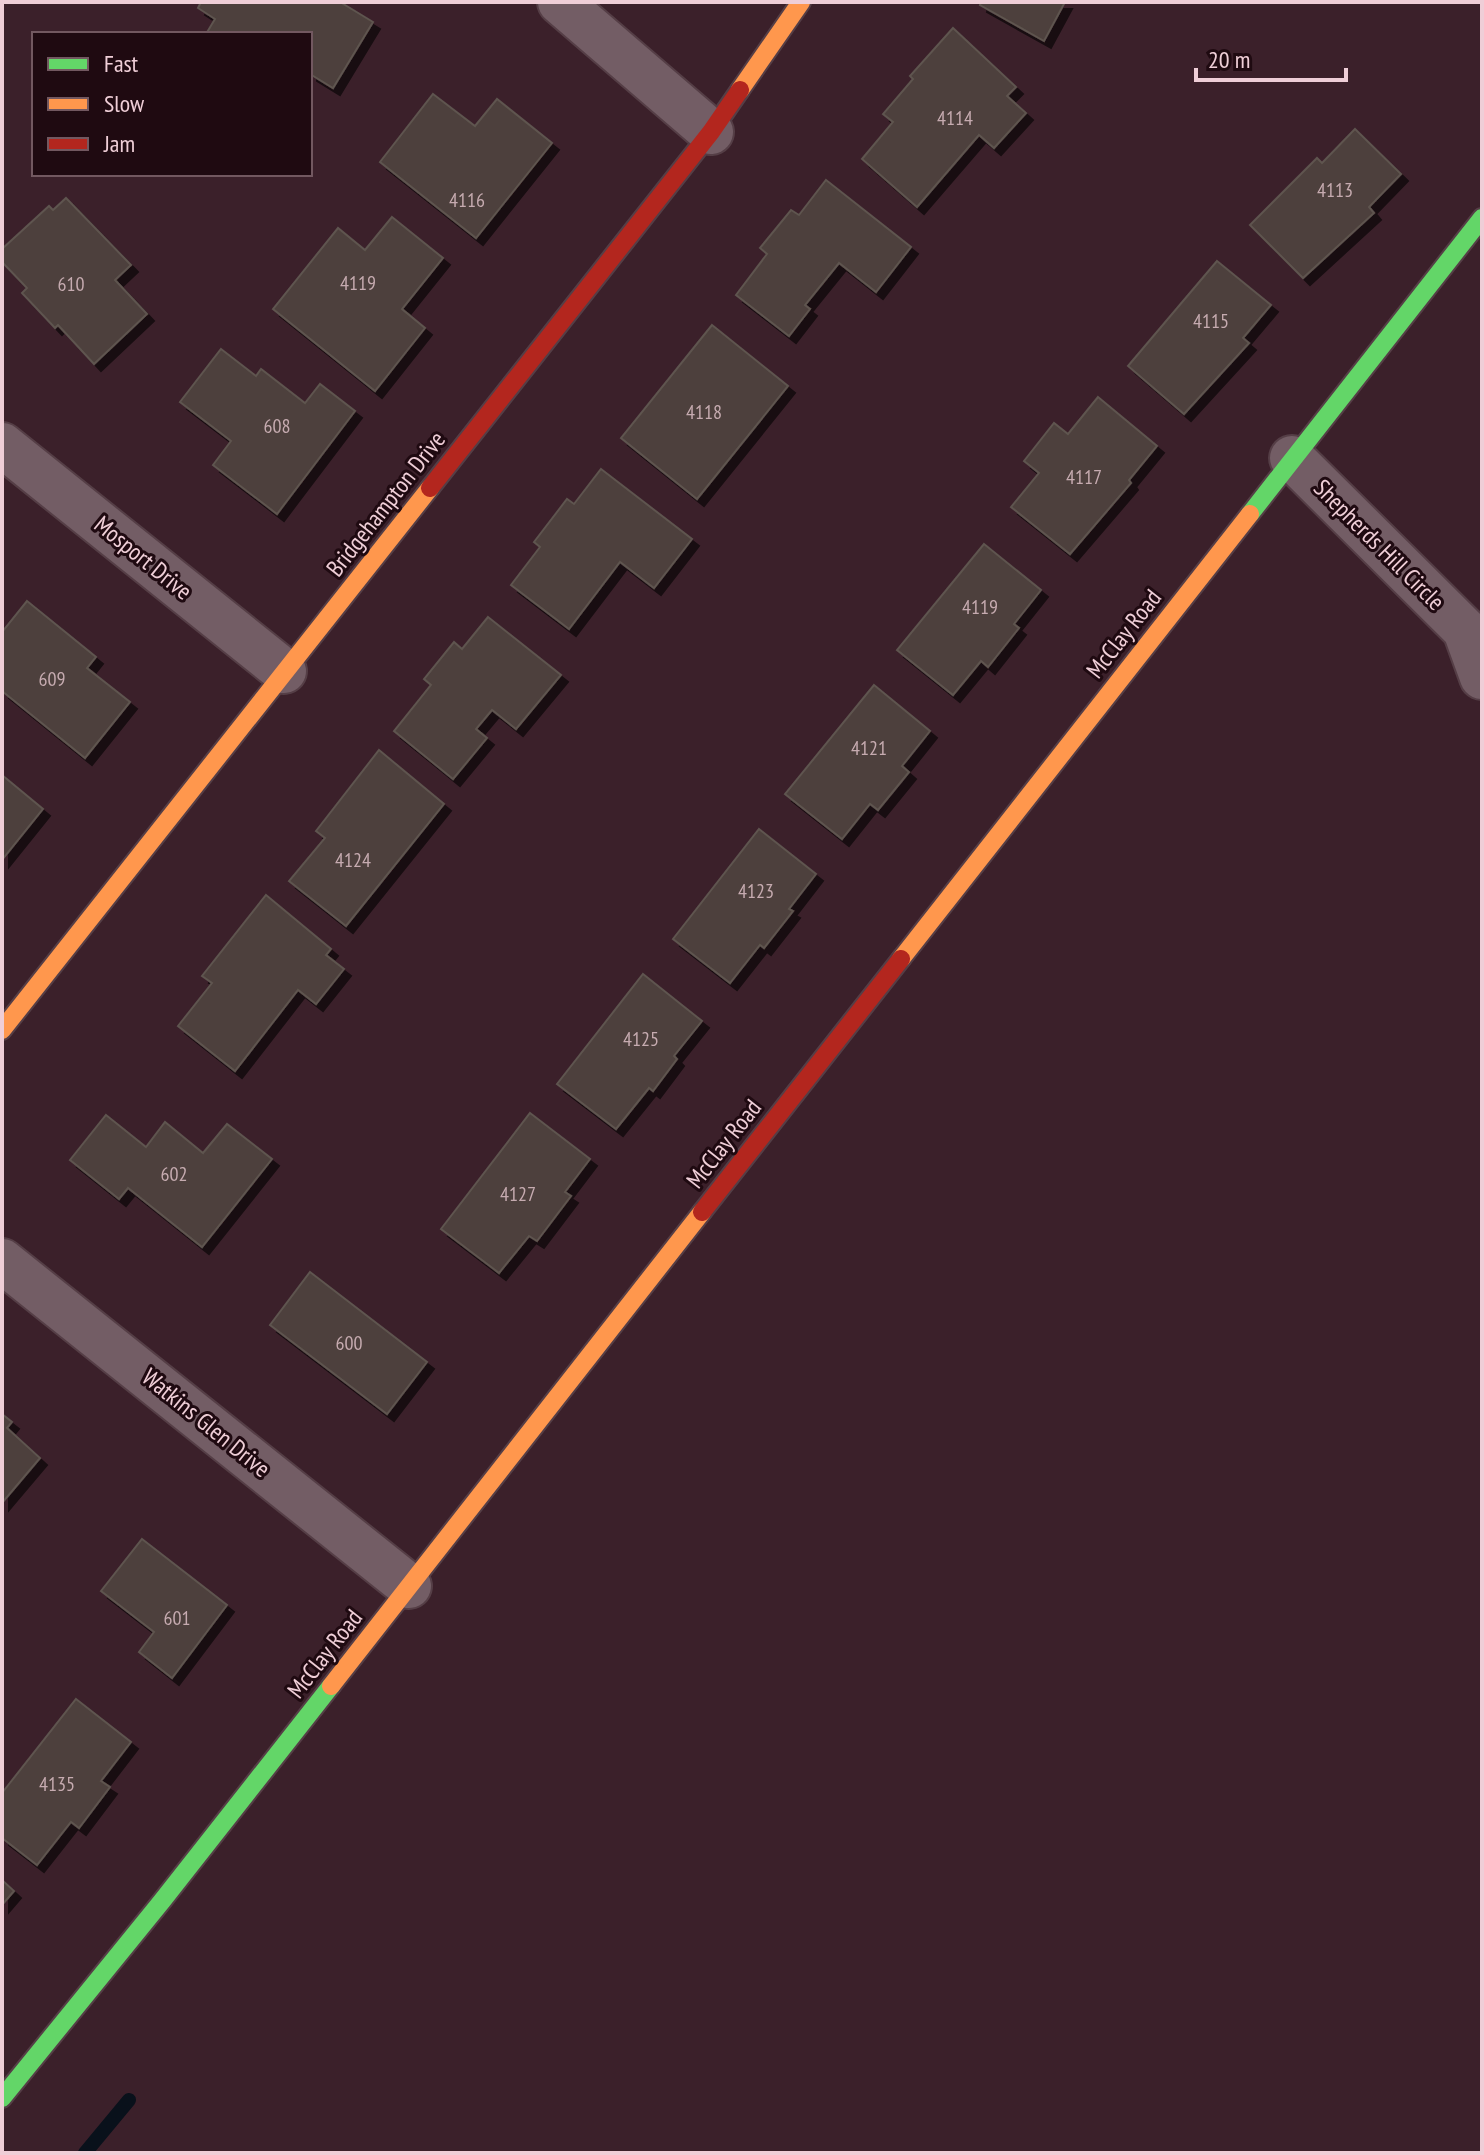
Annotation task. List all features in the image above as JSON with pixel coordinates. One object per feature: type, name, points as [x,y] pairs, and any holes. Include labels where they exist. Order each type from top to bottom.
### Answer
[{"type":"main road","name":"Bridgehampton Drive","points":[[2,1030],[711,132],[801,2]]},
{"type":"main road","name":"McClay Road","points":[[2,2098],[162,1901],[1482,218]]},
{"type":"street","points":[[560,2],[711,132]]},
{"type":"street","name":"Mosport Drive","points":[[2,445],[284,671]]},
{"type":"street","name":"Shepherds Hill Circle","points":[[1292,458],[1465,630],[1482,677]]},
{"type":"street","name":"Watkins Glen Drive","points":[[2,1261],[409,1586]]},
{"type":"building","points":[[201,2],[340,2],[373,22],[333,88],[312,75],[312,32],[207,32],[215,19],[198,8]]},
{"type":"building","points":[[981,2],[1065,2],[1044,41],[980,5]]},
{"type":"building","points":[[953,28],[1016,87],[1007,96],[1026,113],[994,148],[979,135],[917,207],[862,159],[893,122],[883,114],[913,79],[910,76]]},
{"type":"building","points":[[433,94],[475,126],[497,99],[552,143],[476,238],[380,162]]},
{"type":"building","points":[[1355,129],[1401,174],[1369,207],[1374,213],[1303,278],[1250,225],[1317,158],[1322,163]]},
{"type":"building","points":[[826,180],[911,247],[876,292],[839,263],[805,305],[810,309],[789,336],[736,295],[767,254],[760,248],[791,210],[799,215]]},
{"type":"building","points":[[66,198],[131,265],[115,280],[147,314],[94,364],[58,325],[55,328],[22,293],[27,288],[2,262],[2,249],[49,206],[53,210]]},
{"type":"building","points":[[392,217],[443,258],[402,309],[425,328],[375,391],[273,309],[338,228],[365,250]]},
{"type":"building","points":[[1217,261],[1271,305],[1243,338],[1249,343],[1184,414],[1128,366]]},
{"type":"building","points":[[712,325],[788,386],[697,499],[621,438]]},
{"type":"building","points":[[221,349],[256,376],[261,369],[305,403],[320,384],[355,411],[277,514],[213,465],[231,441],[180,402]]},
{"type":"building","points":[[1098,397],[1157,446],[1129,480],[1131,483],[1070,554],[1011,507],[1039,473],[1024,461],[1054,423],[1068,434]]},
{"type":"building","points":[[601,469],[692,539],[654,588],[620,562],[569,629],[511,585],[540,547],[534,542],[567,499],[574,504]]},
{"type":"building","points":[[984,544],[1041,590],[1014,624],[1019,628],[988,667],[981,661],[953,695],[897,650]]},
{"type":"building","points":[[27,601],[96,657],[87,668],[130,702],[85,758],[2,691],[2,632]]},
{"type":"building","points":[[488,617],[561,675],[516,729],[492,710],[476,729],[487,738],[453,779],[394,731],[431,685],[424,679],[454,642],[462,649]]},
{"type":"building","points":[[874,685],[930,731],[902,766],[909,772],[878,810],[870,804],[842,839],[785,794]]},
{"type":"building","points":[[379,750],[444,804],[346,926],[289,881],[325,838],[316,831]]},
{"type":"building","points":[[2,775],[43,809],[2,860]]},
{"type":"building","points":[[759,829],[816,874],[789,909],[793,911],[764,948],[760,945],[730,983],[673,939]]},
{"type":"building","points":[[266,895],[331,949],[326,955],[344,969],[316,1004],[298,990],[235,1071],[178,1026],[212,983],[202,976]]},
{"type":"building","points":[[643,974],[702,1021],[674,1056],[677,1059],[653,1091],[649,1088],[616,1129],[557,1084]]},
{"type":"building","points":[[530,1113],[590,1159],[565,1192],[571,1196],[537,1241],[529,1236],[499,1273],[441,1229]]},
{"type":"building","points":[[106,1115],[146,1147],[165,1122],[203,1153],[227,1124],[272,1159],[202,1247],[128,1188],[119,1199],[70,1160]]},
{"type":"building","points":[[310,1272],[427,1362],[387,1414],[270,1325]]},
{"type":"building","points":[[2,1414],[12,1422],[7,1428],[40,1458],[2,1503]]},
{"type":"building","points":[[142,1539],[227,1605],[172,1678],[139,1652],[154,1632],[101,1591]]},
{"type":"building","points":[[76,1699],[131,1742],[101,1781],[110,1787],[79,1828],[71,1822],[37,1865],[2,1838],[2,1793]]},
{"type":"building","points":[[2,1880],[14,1891],[2,1905]]},
{"type":"waterway","points":[[85,2153],[129,2100]]},
{"type":"traffic: fast","points":[[1250,514],[1482,218]]},
{"type":"traffic: fast","points":[[2,2098],[331,1686]]},
{"type":"traffic: slow","points":[[740,90],[801,2]]},
{"type":"traffic: slow","points":[[2,1030],[430,488]]},
{"type":"traffic: slow","points":[[901,959],[1250,514]]},
{"type":"traffic: slow","points":[[331,1686],[702,1212]]},
{"type":"traffic: jam","points":[[430,488],[711,132],[740,90]]},
{"type":"traffic: jam","points":[[702,1212],[901,959]]}]
